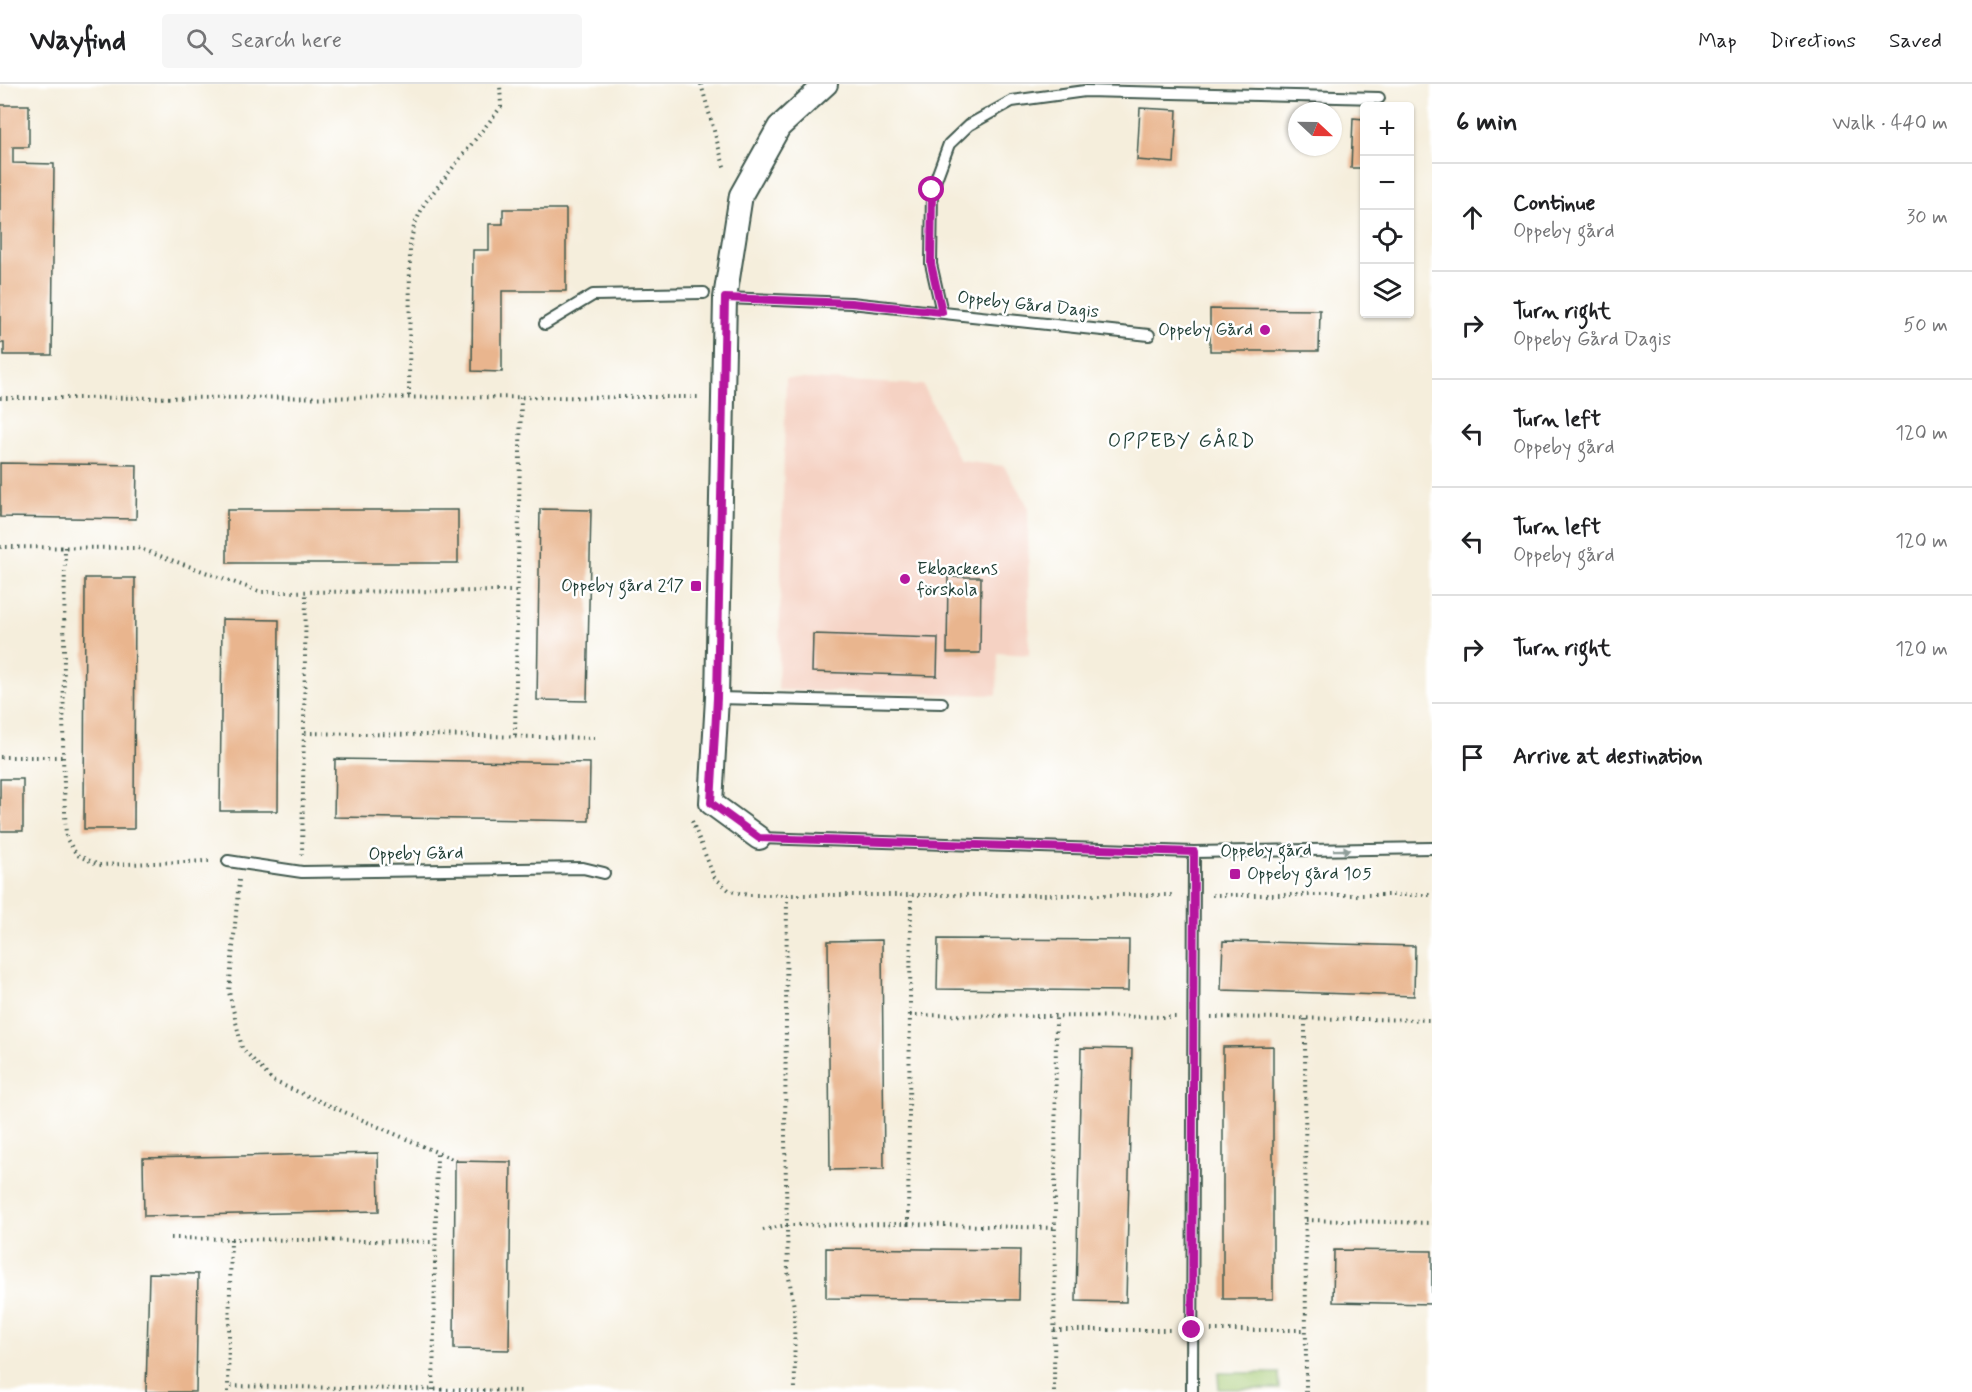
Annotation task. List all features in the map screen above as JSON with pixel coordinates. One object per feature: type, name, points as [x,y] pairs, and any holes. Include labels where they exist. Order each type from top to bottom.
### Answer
[{"type":"street","name":"Oppeby gård","points":[[759,838],[711,803],[717,698],[714,296],[741,195],[779,127],[826,84]]},
{"type":"lane","points":[[942,312],[931,264],[932,190],[949,144],[969,125],[1012,100],[1085,91],[1379,98]]},
{"type":"lane","name":"Oppeby Gård Dagis","points":[[545,324],[593,295],[714,296],[851,303],[1149,334]]},
{"type":"lane","points":[[717,698],[942,703]]},
{"type":"lane","name":"Oppeby gård","points":[[759,838],[1194,852],[1432,848]]},
{"type":"lane","points":[[1192,1392],[1194,852]]},
{"type":"lane","name":"Oppeby Gård","points":[[228,861],[302,872],[583,868],[604,873]]},
{"type":"path","points":[[409,396],[410,246],[414,226],[424,204],[501,107],[500,84]]},
{"type":"path","points":[[701,84],[725,170]]},
{"type":"path","points":[[515,735],[521,396]]},
{"type":"path","points":[[0,398],[700,397]]},
{"type":"path","points":[[0,547],[138,548],[261,592],[518,591]]},
{"type":"path","points":[[65,547],[63,757],[66,838],[76,855],[99,865],[228,861]]},
{"type":"path","points":[[302,872],[306,592]]},
{"type":"path","points":[[305,733],[598,738]]},
{"type":"path","points":[[0,757],[63,757]]},
{"type":"path","points":[[691,818],[714,878],[730,891],[748,895],[1432,895]]},
{"type":"path","points":[[241,864],[229,992],[242,1048],[273,1081],[457,1161]]},
{"type":"path","points":[[787,895],[785,1139],[788,1272],[794,1307],[795,1392]]},
{"type":"path","points":[[908,1224],[911,895]]},
{"type":"path","points":[[910,1015],[1432,1020]]},
{"type":"path","points":[[1054,1392],[1056,1015]]},
{"type":"path","points":[[1305,1019],[1306,1392]]},
{"type":"path","points":[[433,1390],[437,1152]]},
{"type":"path","points":[[1306,1220],[1432,1223]]},
{"type":"path","points":[[763,1230],[787,1226],[908,1224],[1055,1228]]},
{"type":"path","points":[[171,1238],[435,1242]]},
{"type":"path","points":[[228,1392],[231,1239]]},
{"type":"path","points":[[228,1386],[522,1391]]},
{"type":"shaded area","name":"Ekbackens förskola","points":[[786,378],[923,385],[960,461],[1004,466],[1028,506],[1029,655],[998,653],[997,695],[778,690]]},
{"type":"green space","points":[[1218,1373],[1279,1373],[1280,1389],[1219,1389]]},
{"type":"building","points":[[0,105],[29,105],[29,147],[13,147],[13,163],[54,164],[52,355],[4,355],[4,343],[0,343]]},
{"type":"building","points":[[1140,108],[1177,110],[1174,163],[1137,160]]},
{"type":"building","points":[[1353,118],[1360,119],[1360,168],[1351,168]]},
{"type":"building","points":[[503,209],[566,209],[566,291],[502,291],[502,372],[472,371],[473,250],[489,250],[489,224],[503,224]]},
{"type":"building","name":"Oppeby Gård","points":[[1210,309],[1320,310],[1319,351],[1210,351]]},
{"type":"building","points":[[0,463],[137,465],[136,519],[0,517]]},
{"type":"building","points":[[540,509],[591,510],[587,701],[537,700]]},
{"type":"building","points":[[227,510],[458,510],[458,563],[227,563]]},
{"type":"building","points":[[948,577],[981,577],[980,653],[947,653]]},
{"type":"building","points":[[85,578],[135,578],[134,829],[84,829]]},
{"type":"building","points":[[222,619],[279,620],[278,811],[220,811]]},
{"type":"building","points":[[813,634],[938,638],[937,676],[812,672]]},
{"type":"building","points":[[335,759],[590,763],[589,821],[334,817]]},
{"type":"building","points":[[0,779],[23,779],[23,831],[0,831]]},
{"type":"building","points":[[938,939],[1129,940],[1128,991],[937,989]]},
{"type":"building","points":[[882,940],[884,1169],[830,1170],[828,941]]},
{"type":"building","points":[[1223,941],[1415,946],[1414,996],[1221,990]]},
{"type":"building","points":[[1273,1046],[1273,1299],[1223,1299],[1223,1047]]},
{"type":"building","points":[[1081,1048],[1132,1049],[1126,1302],[1076,1301]]},
{"type":"building","points":[[378,1153],[379,1211],[144,1216],[143,1158]]},
{"type":"building","points":[[455,1161],[511,1162],[509,1350],[454,1349]]},
{"type":"building","points":[[826,1248],[1020,1250],[1019,1300],[826,1298]]},
{"type":"building","points":[[1334,1250],[1432,1251],[1432,1304],[1333,1302]]},
{"type":"building","points":[[149,1273],[198,1274],[196,1392],[146,1392]]},
{"type":"place","name":"Oppeby Gård","points":[[1265,330]]},
{"type":"place","name":"Ekbackens förskola","points":[[905,579]]},
{"type":"place","name":"Oppeby gård 217","points":[[696,586]]},
{"type":"place","name":"Oppeby gård 105","points":[[1235,874]]},
{"type":"district","name":"OPPEBY GÅRD","points":[[1182,441]]},
{"type":"route","points":[[932,190],[931,264],[942,312],[851,303],[725,298],[717,698],[711,803],[759,838],[1194,852],[1192,1330]]}]
